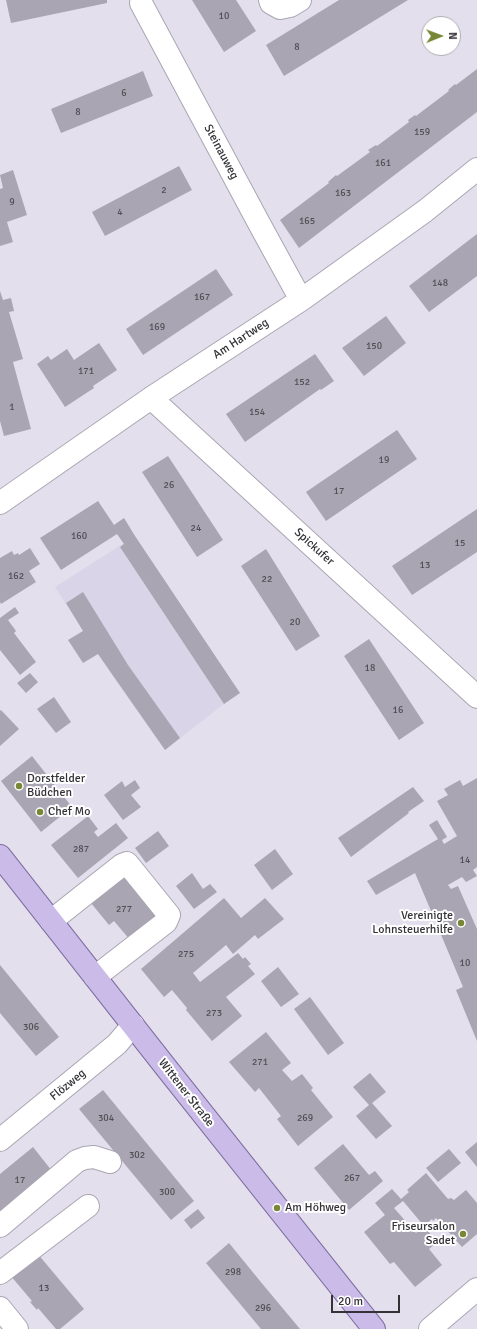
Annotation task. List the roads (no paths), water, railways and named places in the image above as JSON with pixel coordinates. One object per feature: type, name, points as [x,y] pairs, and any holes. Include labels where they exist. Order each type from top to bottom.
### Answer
[{"type":"main road","name":"Wittener Straße","points":[[0,856],[374,1329]]},
{"type":"street","points":[[270,0],[271,3],[280,8],[290,6],[300,0]]},
{"type":"street","name":"Steinauweg","points":[[141,3],[301,300]]},
{"type":"street","name":"Am Hartweg","points":[[0,503],[150,398],[301,300],[425,211],[477,169]]},
{"type":"street","name":"Spickufer","points":[[150,398],[477,697]]},
{"type":"street","points":[[51,921],[122,865],[127,863],[170,915],[166,922],[95,977]]},
{"type":"street","name":"Flözweg","points":[[0,1140],[117,1044],[133,1025]]},
{"type":"street","points":[[0,1226],[77,1161],[94,1157],[110,1162]]},
{"type":"street","points":[[0,1273],[88,1206]]},
{"type":"street","points":[[430,1329],[477,1289]]},
{"type":"street","points":[[0,1308],[17,1329]]},
{"type":"place","name":"Dorstfelder Büdchen","points":[[19,786]]},
{"type":"place","name":"Chef Mo","points":[[40,812]]},
{"type":"place","name":"Vereinigte Lohnsteuerhilfe","points":[[461,923]]},
{"type":"place","name":"Am Höhweg","points":[[277,1208]]},
{"type":"place","name":"Friseursalon Sadet","points":[[463,1234]]}]
